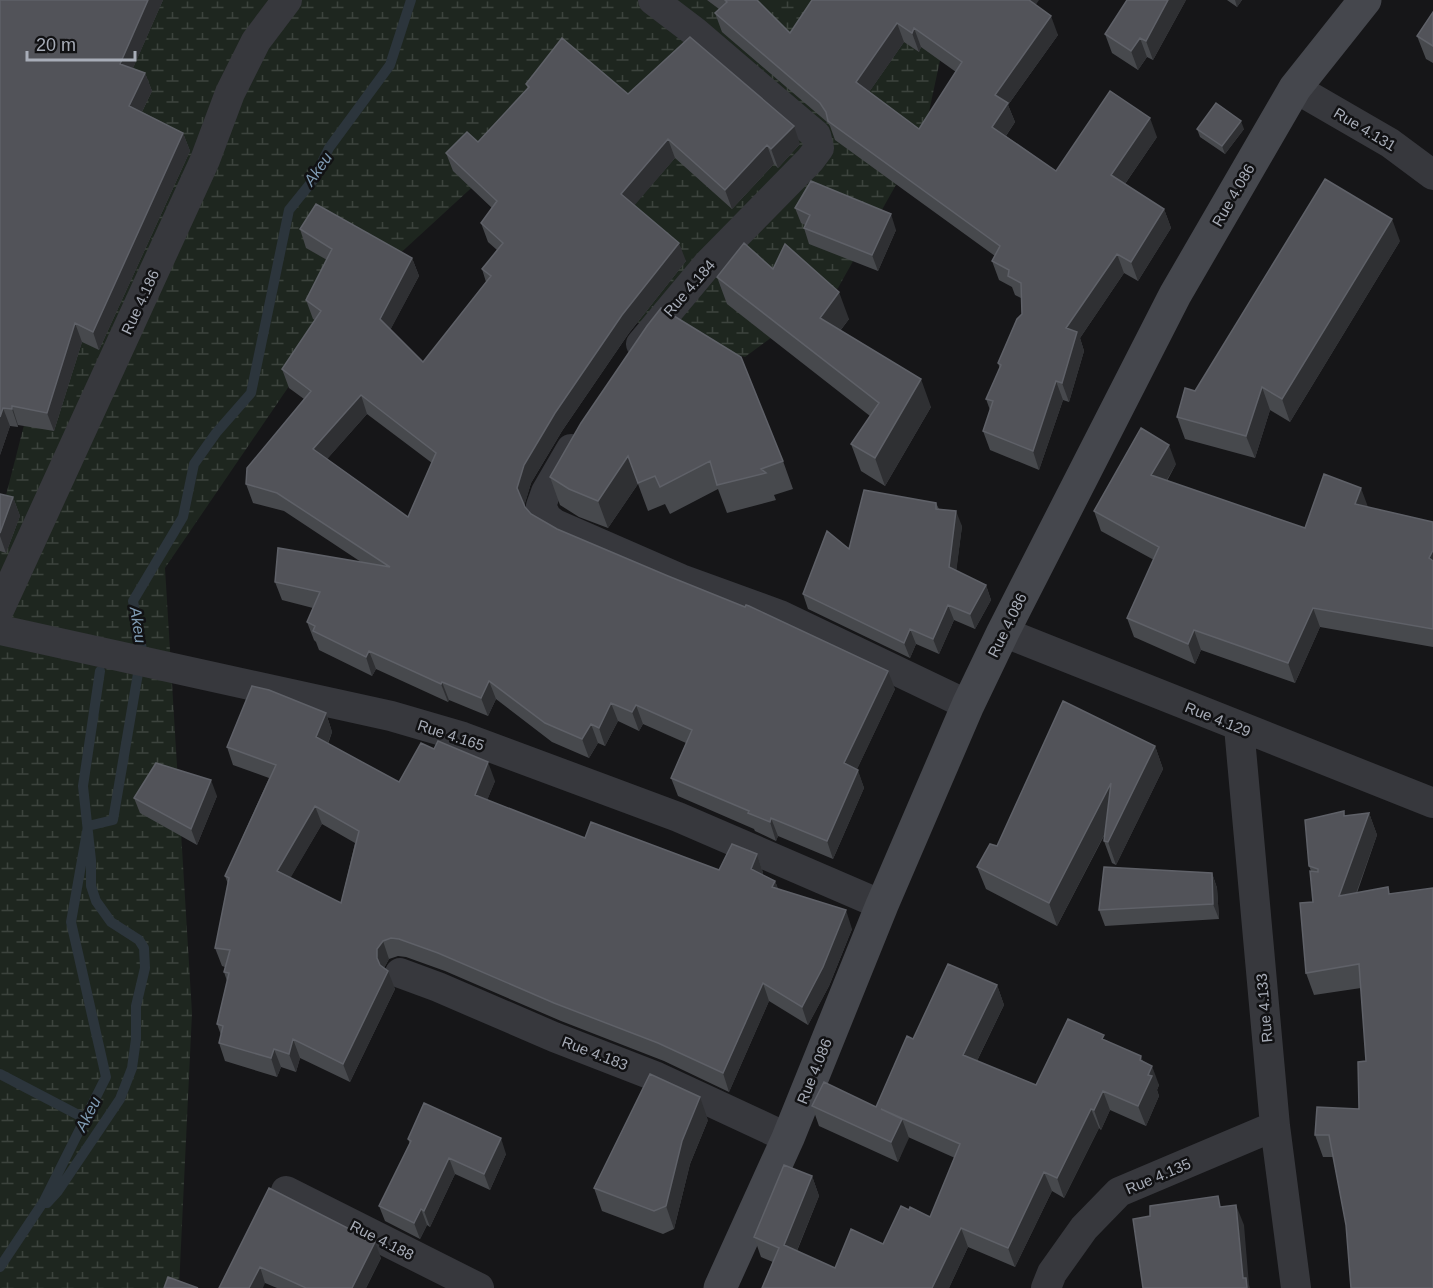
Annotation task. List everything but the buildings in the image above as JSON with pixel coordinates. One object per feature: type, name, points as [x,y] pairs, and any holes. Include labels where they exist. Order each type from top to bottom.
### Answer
[{"type":"street","name":"Rue 4.186","points":[[0,608],[205,160],[230,93],[256,41],[286,0]]},
{"type":"street","name":"Rue 4.184","points":[[629,362],[707,266],[819,148],[816,135],[804,124],[695,32],[653,0]]},
{"type":"street","name":"Rue 4.086","points":[[720,1288],[788,1138],[882,905],[968,705],[1003,632],[1175,295],[1295,87],[1365,0]]},
{"type":"street","name":"Rue 4.131","points":[[1295,87],[1390,143],[1433,175]]},
{"type":"street","points":[[589,422],[546,492],[541,506],[547,518],[555,524],[681,579],[780,615],[968,705]]},
{"type":"street","name":"Rue 4.165","points":[[0,630],[391,716],[463,737],[678,818],[882,905]]},
{"type":"street","name":"Rue 4.129","points":[[1003,632],[1239,728],[1433,803]]},
{"type":"street","name":"Rue 4.133","points":[[1239,728],[1275,1126],[1296,1288]]},
{"type":"street","name":"Rue 4.183","points":[[400,973],[438,987],[554,1038],[657,1077],[788,1138]]},
{"type":"street","name":"Rue 4.135","points":[[1046,1288],[1052,1273],[1084,1228],[1119,1192],[1275,1126]]},
{"type":"street","name":"Rue 4.188","points":[[286,1191],[464,1285]]},
{"type":"green space","points":[[137,0],[953,0],[924,135],[838,288],[745,357],[618,316],[492,169],[345,304],[165,568],[192,1013],[179,1288],[0,1288],[0,510],[4,503],[129,16]]},
{"type":"waterway","name":"Akeu","points":[[0,1267],[44,1201],[106,1077],[71,922],[88,826],[113,820],[142,650],[133,601],[183,517],[194,464],[216,433],[251,393],[289,210],[314,179],[329,148],[390,65],[411,0]]},
{"type":"waterway","points":[[47,1203],[58,1191],[120,1099],[132,1068],[136,1039],[136,1006],[145,968],[144,948],[139,940],[111,922],[96,901],[91,886],[91,860],[83,786],[100,671]]},
{"type":"waterway","points":[[0,1074],[88,1120]]}]
